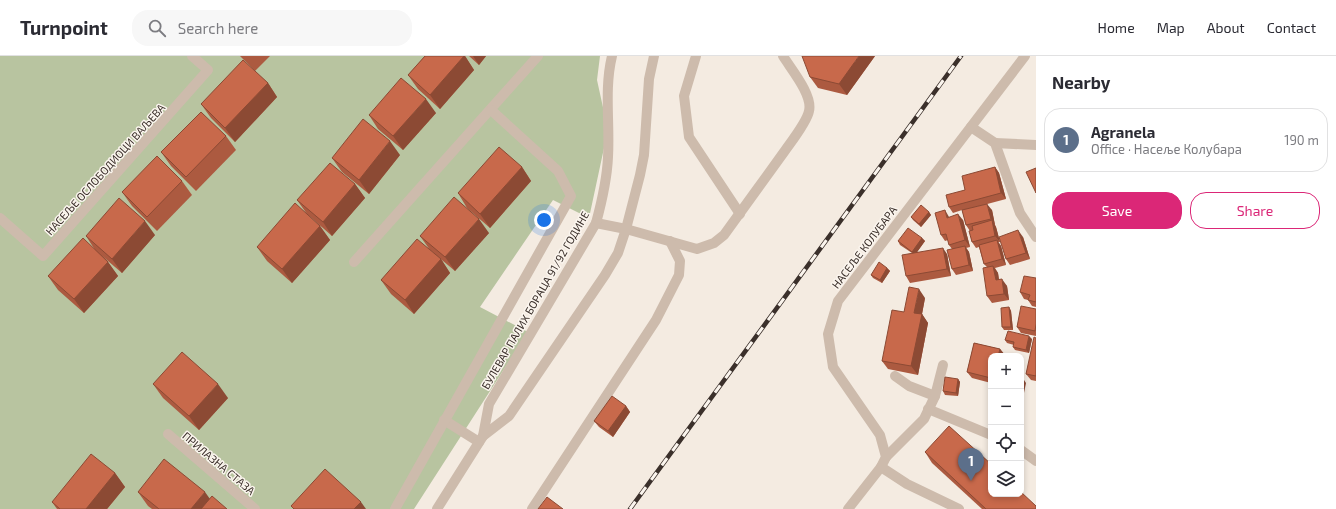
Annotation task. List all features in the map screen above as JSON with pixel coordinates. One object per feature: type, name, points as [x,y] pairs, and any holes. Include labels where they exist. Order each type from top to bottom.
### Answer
[{"type":"street","name":"НАСЕЉЕ ОСЛОБОДИОЦИ ВАЉЕВА","points":[[0,218],[43,256],[208,70],[192,56]]},
{"type":"street","points":[[354,262],[538,56]]},
{"type":"street","name":"БУЛЕВАР ПАЛИХ БОРАЦА 91/92 ГОДИНЕ","points":[[481,439],[488,404],[596,223],[606,180],[608,156],[608,82],[612,56]]},
{"type":"street","name":"БУЛЕВАР ПАЛИХ БОРАЦА 91/92 ГОДИНЕ","points":[[437,509],[481,439],[509,416],[605,275],[618,253],[626,229],[644,155],[649,79],[654,56]]},
{"type":"street","points":[[696,56],[684,96],[689,137],[740,214]]},
{"type":"street","points":[[596,223],[626,229],[697,249],[714,243],[724,234],[740,214],[792,142],[810,110],[805,90],[783,56]]},
{"type":"street","name":"НАСЕЉЕ КОЛУБАРА","points":[[886,457],[880,434],[833,367],[828,334],[838,301],[1025,56]]},
{"type":"street","points":[[395,509],[571,196],[558,172],[491,110]]},
{"type":"street","points":[[971,127],[995,143],[1036,145]]},
{"type":"street","points":[[995,143],[1020,213],[1036,237]]},
{"type":"street","points":[[532,509],[656,320],[679,275],[680,261],[670,241]]},
{"type":"street","points":[[848,509],[881,467],[886,457],[924,419],[935,396],[943,365]]},
{"type":"street","points":[[895,376],[910,386],[935,396]]},
{"type":"street","points":[[928,409],[988,434]]},
{"type":"street","points":[[444,420],[481,439]]},
{"type":"street","name":"ПРИЛАЗНА СТАЗА","points":[[168,434],[255,509]]},
{"type":"street","points":[[1024,452],[1036,461]]},
{"type":"street","points":[[881,467],[907,484],[959,509]]},
{"type":"green space","points":[[0,56],[600,56],[597,80],[607,134],[589,218],[553,200],[480,307],[528,332],[414,509],[0,509]]},
{"type":"building","points":[[425,56],[464,56],[430,95],[408,75]]},
{"type":"building","points":[[802,56],[859,56],[839,84],[810,77]]},
{"type":"building","points":[[243,60],[268,83],[225,128],[201,104]]},
{"type":"building","points":[[401,78],[426,99],[393,136],[369,115]]},
{"type":"building","points":[[201,112],[226,136],[186,177],[161,152]]},
{"type":"building","points":[[363,119],[390,141],[359,180],[332,158]]},
{"type":"building","points":[[499,147],[522,167],[480,214],[458,193]]},
{"type":"building","points":[[157,156],[182,181],[147,217],[122,192]]},
{"type":"building","points":[[330,163],[355,184],[323,222],[297,200]]},
{"type":"building","points":[[995,167],[1001,193],[949,207],[946,195],[965,190],[962,176]]},
{"type":"building","points":[[1036,168],[1036,193],[1026,172]]},
{"type":"building","points":[[454,197],[479,219],[445,257],[420,236]]},
{"type":"building","points":[[119,198],[145,221],[112,259],[86,236]]},
{"type":"building","points":[[295,203],[320,226],[282,269],[257,247]]},
{"type":"building","points":[[987,204],[991,219],[966,225],[962,210]]},
{"type":"building","points":[[921,205],[929,212],[919,224],[911,217]]},
{"type":"building","points":[[945,210],[947,218],[958,214],[965,240],[949,245],[946,234],[941,235],[935,213]]},
{"type":"building","points":[[992,220],[995,236],[972,242],[969,231],[973,230],[972,226]]},
{"type":"building","points":[[908,228],[922,238],[912,252],[898,241]]},
{"type":"building","points":[[1018,230],[1026,253],[1006,259],[999,237]]},
{"type":"building","points":[[83,238],[108,262],[74,299],[48,276]]},
{"type":"building","points":[[417,239],[441,259],[405,300],[381,280]]},
{"type":"building","points":[[997,240],[1002,259],[984,264],[979,245]]},
{"type":"building","points":[[965,246],[969,265],[952,269],[947,250]]},
{"type":"building","points":[[943,248],[947,269],[906,276],[902,255]]},
{"type":"building","points":[[879,262],[887,268],[880,280],[871,275]]},
{"type":"building","points":[[993,266],[996,280],[1002,279],[1004,294],[987,296],[983,268]]},
{"type":"building","points":[[1024,276],[1036,278],[1036,302],[1028,300],[1030,295],[1020,292]]},
{"type":"building","points":[[909,287],[919,289],[914,313],[922,314],[911,366],[882,361],[892,310],[904,312]]},
{"type":"building","points":[[1021,306],[1036,309],[1035,331],[1017,327]]},
{"type":"building","points":[[1009,307],[1011,327],[1002,327],[1001,308]]},
{"type":"building","points":[[1008,331],[1029,336],[1026,350],[1013,347],[1014,342],[1005,340]]},
{"type":"building","points":[[1034,337],[1036,338],[1036,376],[1026,374]]},
{"type":"building","points":[[974,343],[1000,349],[999,353],[988,353],[988,377],[967,372]]},
{"type":"building","points":[[182,352],[218,384],[189,416],[153,384]]},
{"type":"building","points":[[945,377],[958,379],[956,393],[943,391]]},
{"type":"building","points":[[612,396],[626,406],[608,431],[594,421]]},
{"type":"building","points":[[949,426],[988,461],[988,497],[1024,497],[1024,495],[1036,506],[1036,509],[986,509],[925,452]]},
{"type":"building","points":[[91,454],[115,473],[86,509],[60,509],[52,502]]},
{"type":"building","points":[[164,459],[205,492],[191,509],[159,509],[138,492]]},
{"type":"building","points":[[325,469],[361,502],[354,509],[294,509],[291,506]]},
{"type":"building","points":[[212,496],[227,509],[201,509]]},
{"type":"building","points":[[547,497],[563,509],[538,509]]},
{"type":"railway","points":[[630,509],[961,56]]},
{"type":"place","name":"Agranela","points":[[971,481]]}]
